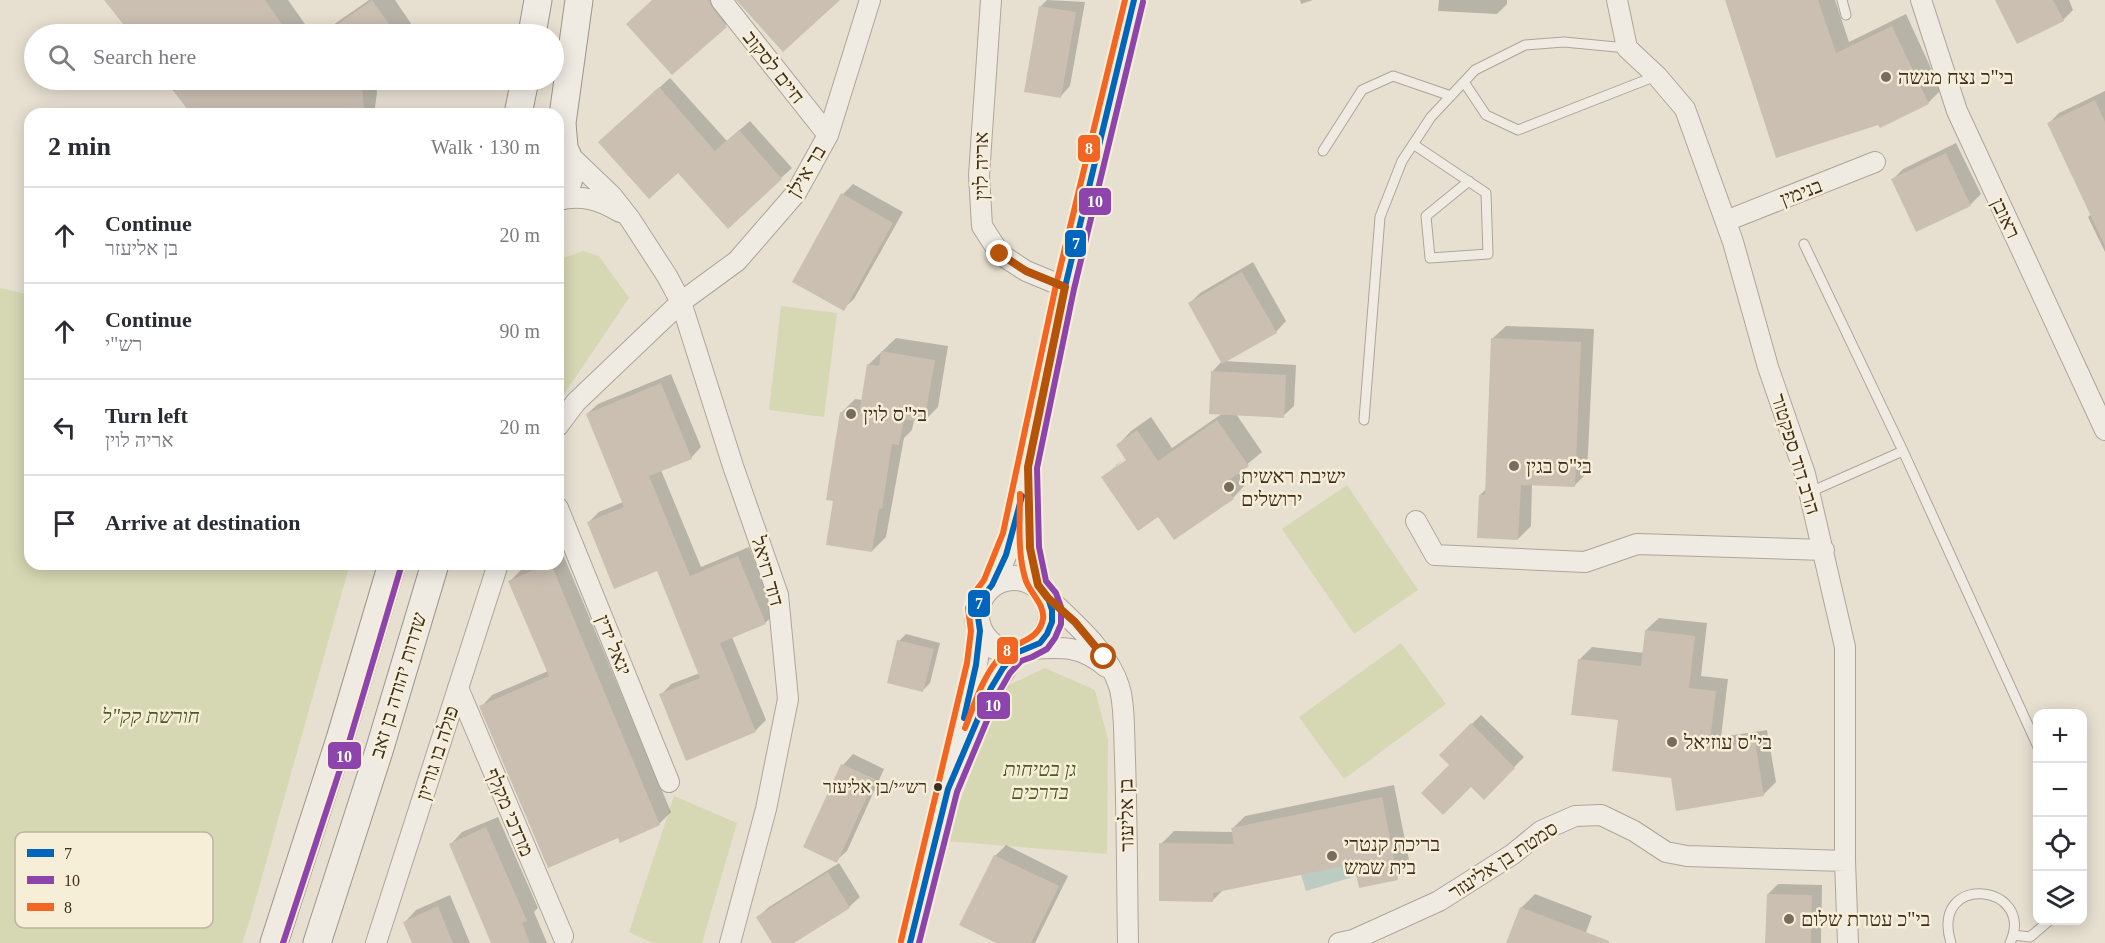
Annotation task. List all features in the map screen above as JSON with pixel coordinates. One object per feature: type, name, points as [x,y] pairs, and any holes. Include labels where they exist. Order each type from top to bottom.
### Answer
[{"type":"main road","points":[[534,24],[538,0]]},
{"type":"main road","points":[[564,108],[579,0]]},
{"type":"main road","points":[[519,108],[523,90]]},
{"type":"main road","points":[[564,149],[570,163],[570,174],[564,189]]},
{"type":"main road","name":"שדרות יהודה בן זאב","points":[[274,943],[340,739],[390,570]]},
{"type":"main road","name":"שדרות יהודה בן זאב","points":[[317,943],[433,570]]},
{"type":"street","name":"חיים לסקוב","points":[[721,0],[828,135]]},
{"type":"street","name":"בר אילן","points":[[681,302],[737,261],[796,193],[828,135],[870,0]]},
{"type":"street","name":"אריה לוין","points":[[991,0],[979,175],[982,226],[1000,254],[1026,271],[1065,287]]},
{"type":"street","points":[[910,943],[976,665],[980,631],[977,610],[980,600],[992,585],[1012,536],[1065,287],[1134,0]]},
{"type":"street","points":[[1617,0],[1627,48]]},
{"type":"street","name":"ראובן","points":[[1921,0],[1957,111],[2105,430]]},
{"type":"street","name":"הרב דוד ספקטור","points":[[1627,48],[1657,76],[1685,109],[1726,221],[1768,367],[1806,474],[1845,647],[1845,861],[1848,943]]},
{"type":"street","name":"דוד רזיאל","points":[[564,148],[612,196],[630,219],[681,302],[733,466],[778,595],[788,699],[766,809],[730,943]]},
{"type":"street","name":"בנימין","points":[[1726,221],[1875,162]]},
{"type":"street","name":"דוד רזיאל","points":[[564,198],[594,199],[608,204],[630,219]]},
{"type":"street","points":[[564,418],[576,402],[681,302]]},
{"type":"street","points":[[948,789],[991,688],[1003,668],[1023,651],[1040,643],[1052,622],[1052,610],[1043,592],[1030,548],[1028,467]]},
{"type":"street","points":[[1416,521],[1435,555],[1585,562],[1637,544],[1824,550]]},
{"type":"street","name":"יגאל ידין","points":[[564,523],[669,782]]},
{"type":"street","name":"פולה בו גוריון","points":[[376,943],[496,570]]},
{"type":"street","points":[[992,585],[1003,579],[1015,577],[1027,579],[1043,592]]},
{"type":"street","name":"בן אליעזר","points":[[1043,592],[1092,641],[1104,657],[1120,687],[1126,784],[1128,943]]},
{"type":"street","points":[[980,631],[995,647],[1005,652],[1061,647],[1074,649],[1096,658],[1109,670],[1120,687]]},
{"type":"street","name":"מרדכי מקלף","points":[[458,688],[563,936]]},
{"type":"street","name":"סמטת בן אליעזר","points":[[1339,943],[1353,940],[1439,901],[1513,854],[1541,831],[1575,816],[1601,815],[1634,831],[1666,852],[1687,856],[1845,861]]},
{"type":"lane","points":[[1842,0],[1846,15]]},
{"type":"lane","points":[[1364,420],[1380,217],[1402,161],[1431,117],[1475,70],[1525,45],[1564,42],[1627,48]]},
{"type":"lane","points":[[1323,151],[1362,90],[1393,76],[1451,96]]},
{"type":"lane","points":[[1464,81],[1486,115],[1518,130],[1657,76]]},
{"type":"lane","points":[[1413,144],[1469,181],[1486,193],[1488,254],[1430,258],[1426,216],[1469,181]]},
{"type":"lane","points":[[1804,244],[1903,451],[2033,738]]},
{"type":"lane","points":[[1810,492],[1903,451]]},
{"type":"lane","points":[[1951,943],[1947,930],[1948,916],[1956,904],[1967,896],[1981,893],[1995,896],[2006,904],[2013,916],[2011,939],[2030,937],[2045,925]]},
{"type":"green space","points":[[583,251],[599,256],[629,298],[564,394],[564,258]]},
{"type":"green space","name":"חורשת קק\"ל","points":[[0,288],[24,294],[24,570],[348,570],[242,943],[0,943]]},
{"type":"green space","points":[[781,306],[837,313],[824,417],[769,410]]},
{"type":"green space","points":[[1347,485],[1418,590],[1354,634],[1282,529]]},
{"type":"green space","points":[[1401,643],[1446,704],[1344,779],[1299,717]]},
{"type":"green space","name":"גן בטיחות בדרכים","points":[[1045,668],[1095,690],[1108,740],[1107,854],[945,841],[1003,688]]},
{"type":"green space","points":[[674,796],[737,823],[702,943],[653,943],[629,932]]},
{"type":"shaded area","name":"בריכת קנטרי בית שמש","points":[[1358,821],[1373,871],[1306,891],[1291,842]]},
{"type":"building","points":[[104,0],[265,0],[282,24],[123,24]]},
{"type":"building","points":[[372,0],[389,24],[338,24]]},
{"type":"building","points":[[652,0],[709,0],[727,27],[672,75],[626,24]]},
{"type":"building","points":[[736,0],[840,0],[783,52]]},
{"type":"building","points":[[1725,0],[1818,0],[1836,53],[1892,26],[1929,104],[1880,128],[1878,125],[1776,158]]},
{"type":"building","points":[[1995,0],[2053,0],[2064,21],[2017,44]]},
{"type":"building","points":[[1039,6],[1076,12],[1061,98],[1024,92]]},
{"type":"building","points":[[659,87],[715,151],[739,130],[782,179],[728,229],[678,173],[649,199],[598,142]]},
{"type":"building","points":[[173,90],[363,90],[364,108],[186,108]]},
{"type":"building","points":[[2095,100],[2105,122],[2105,246],[2047,123]]},
{"type":"building","points":[[1946,153],[1971,206],[1916,232],[1891,179]]},
{"type":"building","points":[[841,193],[893,223],[844,311],[792,282]]},
{"type":"building","points":[[1242,272],[1277,333],[1222,364],[1188,303]]},
{"type":"building","points":[[1491,338],[1581,342],[1575,487],[1521,485],[1518,540],[1477,538],[1479,495],[1485,495]]},
{"type":"building","points":[[881,351],[935,360],[924,423],[904,419],[899,445],[892,444],[882,509],[879,508],[872,552],[826,545],[833,501],[826,500],[840,412],[859,415],[867,364],[879,366]]},
{"type":"building","points":[[1211,371],[1286,375],[1284,418],[1209,414]]},
{"type":"building","points":[[661,383],[692,459],[649,476],[690,576],[738,556],[766,624],[720,643],[756,732],[686,761],[659,694],[700,678],[657,571],[614,589],[587,522],[624,507],[586,414]]},
{"type":"building","points":[[1217,420],[1249,466],[1223,484],[1234,499],[1174,540],[1158,517],[1138,531],[1101,477],[1126,460],[1116,445],[1137,430],[1158,461]]},
{"type":"building","points":[[534,570],[554,570],[660,825],[620,843],[618,838],[548,868],[479,706],[549,676],[508,581]]},
{"type":"building","points":[[1645,630],[1695,636],[1689,688],[1716,691],[1709,749],[1755,741],[1764,796],[1676,811],[1671,778],[1612,771],[1618,720],[1571,715],[1578,659],[1641,666]]},
{"type":"building","points":[[897,640],[934,649],[923,692],[887,683]]},
{"type":"building","points":[[1471,723],[1515,768],[1484,800],[1471,787],[1443,815],[1421,793],[1449,765],[1439,755]]},
{"type":"building","points":[[841,764],[875,779],[837,863],[803,847]]},
{"type":"building","points":[[1382,797],[1398,880],[1359,888],[1354,864],[1213,893],[1213,902],[1159,901],[1159,843],[1234,844],[1231,828]]},
{"type":"building","points":[[486,827],[527,921],[522,923],[530,943],[491,943],[449,844]]},
{"type":"building","points":[[994,855],[1059,886],[1031,943],[996,943],[959,925]]},
{"type":"building","points":[[828,872],[850,908],[794,943],[772,943],[756,917]]},
{"type":"building","name":"בי\"כ עטרת שלום","points":[[1767,894],[1812,895],[1811,943],[1765,943]]},
{"type":"building","points":[[438,906],[453,943],[412,943],[403,922]]},
{"type":"building","points":[[1520,907],[1609,941],[1609,943],[1506,943]]},
{"type":"transit line","name":"8","points":[[901,941],[967,663],[971,631],[968,608],[972,596],[984,580],[1003,533],[1056,285],[1125,0]]},
{"type":"transit line","name":"7","points":[[910,943],[948,789],[991,688],[1003,668],[1016,653],[1040,643],[1052,622],[1052,610],[1048,598],[1038,585],[1030,548],[1028,467],[1065,287],[1134,0]]},
{"type":"transit line","name":"10","points":[[919,943],[957,792],[999,692],[1010,673],[1021,661],[1047,649],[1061,624],[1061,607],[1056,593],[1046,581],[1039,547],[1037,468],[1074,289],[1143,2]]},
{"type":"transit line","name":"8","points":[[965,728],[990,670],[1003,654],[1037,632],[1043,619],[1042,609],[1028,586],[1023,571],[1020,494]]},
{"type":"transit line","name":"7","points":[[964,718],[976,665],[980,631],[977,610],[980,600],[992,585],[1006,555],[1022,496]]},
{"type":"transit line","name":"10","points":[[283,943],[349,742],[400,570]]},
{"type":"place","name":"בי\"כ נצח מנשה","points":[[1886,77]]},
{"type":"place","name":"בי\"ס לוין","points":[[851,414]]},
{"type":"place","name":"בי\"ס בגין","points":[[1514,466]]},
{"type":"place","name":"ישיבת ראשית ירושלים","points":[[1229,487]]},
{"type":"place","name":"בי\"ס עוזיאל","points":[[1672,742]]},
{"type":"place","name":"רש״י/בן אליעזר","points":[[938,787]]},
{"type":"place","name":"בריכת קנטרי בית שמש","points":[[1332,856]]},
{"type":"place","name":"בי\"כ עטרת שלום","points":[[1789,919]]},
{"type":"route","points":[[1000,254],[1026,271],[1065,287],[1028,467],[1030,548],[1038,585],[1048,598],[1075,622],[1104,657]]}]
